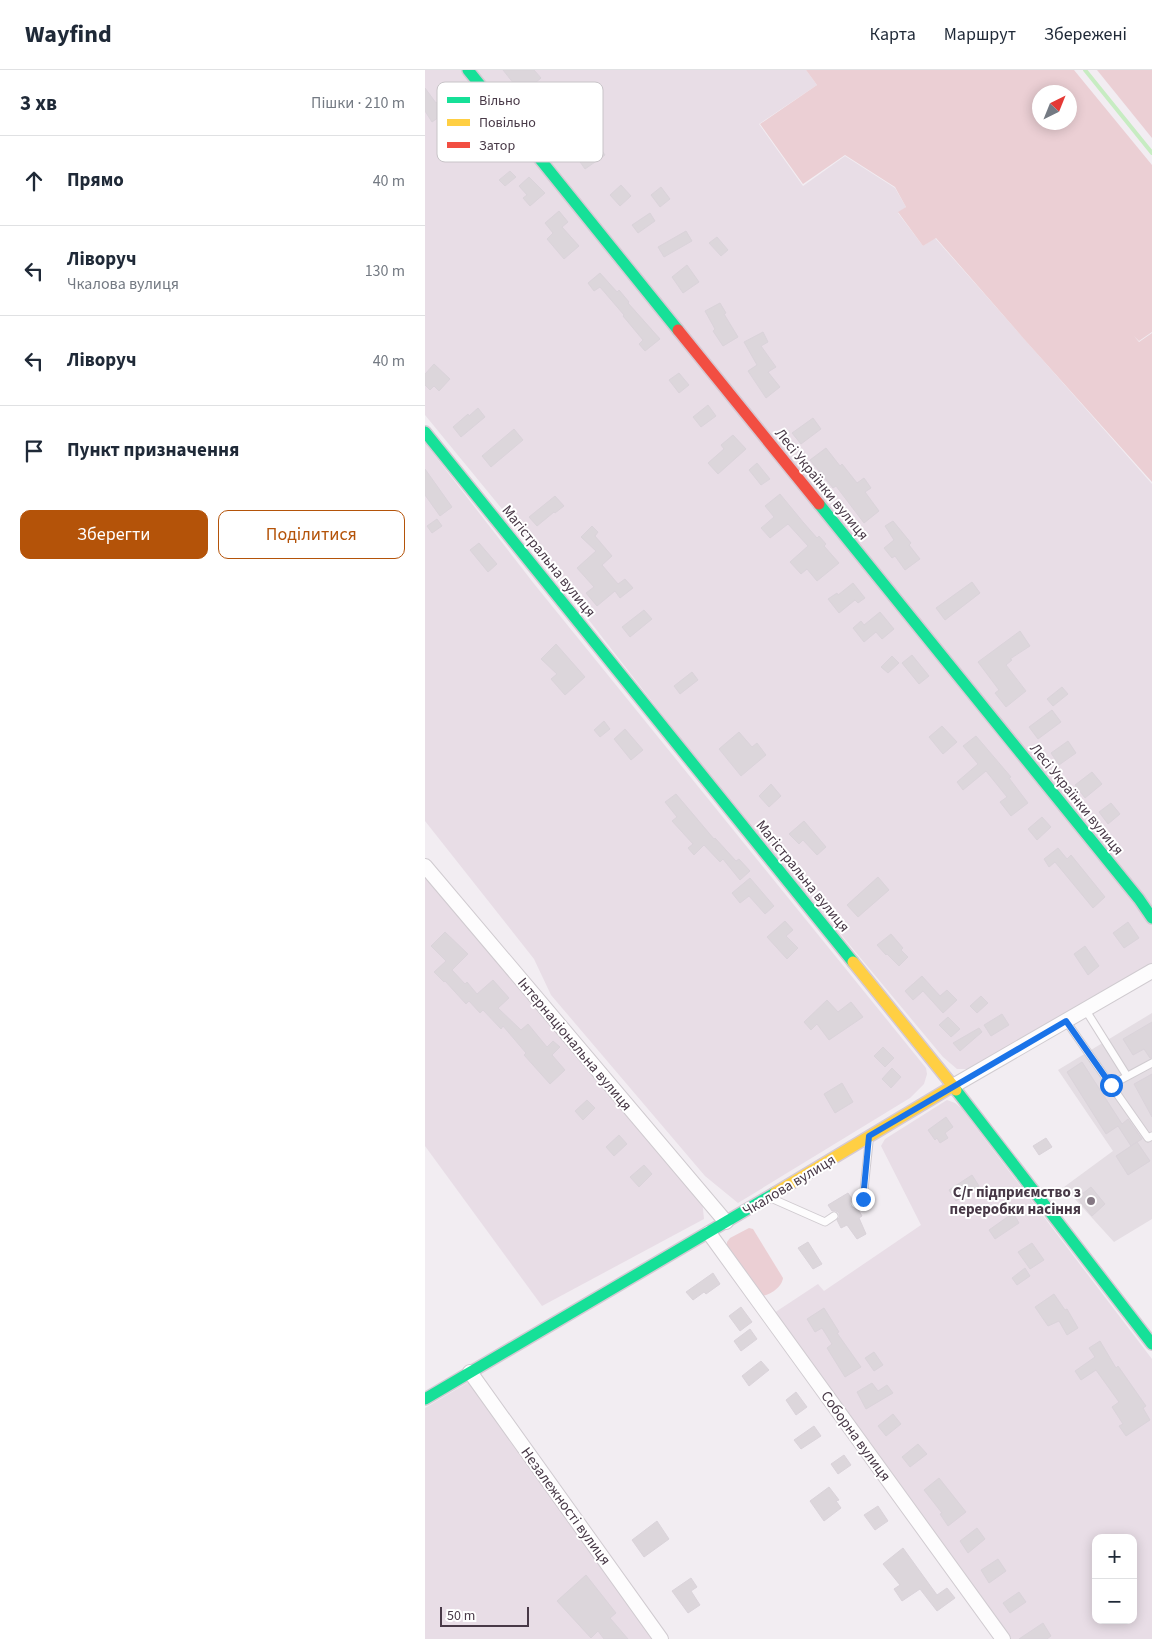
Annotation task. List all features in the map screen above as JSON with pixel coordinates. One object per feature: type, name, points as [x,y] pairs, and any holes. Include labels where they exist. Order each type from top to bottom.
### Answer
[{"type":"main road","name":"Лесі Українки вулиця","points":[[468,70],[478,82]]},
{"type":"main road","name":"Лесі Українки вулиця","points":[[542,162],[1139,899],[1152,918]]},
{"type":"main road","name":"Магістральна вулиця","points":[[425,432],[953,1086],[1152,1344]]},
{"type":"main road","name":"Чкалова вулиця","points":[[425,1399],[709,1233],[953,1086]]},
{"type":"street","name":"Інтернаціональна вулиця","points":[[425,866],[726,1222]]},
{"type":"street","name":"Чкалова вулиця","points":[[953,1086],[1152,971]]},
{"type":"street","name":"Соборна вулиця","points":[[709,1233],[1003,1639]]},
{"type":"street","name":"Незалежності вулиця","points":[[470,1372],[661,1639]]},
{"type":"lane","points":[[1085,1009],[1127,1076]]},
{"type":"lane","points":[[1066,1021],[1148,1138],[1152,1136]]},
{"type":"lane","points":[[1111,1085],[1152,1063]]},
{"type":"lane","points":[[855,1204],[863,1199],[869,1136]]},
{"type":"lane","points":[[768,1197],[825,1222],[834,1216]]},
{"type":"shaded area","points":[[425,70],[463,70],[473,82],[437,82],[437,162],[537,162],[1152,925],[1152,966],[970,1069],[957,1069],[943,1057],[723,793],[516,526],[425,415]]},
{"type":"shaded area","points":[[475,70],[806,70],[817,85],[759,124],[803,186],[845,156],[895,188],[906,207],[898,213],[923,246],[935,238],[1152,484],[1152,907],[549,162],[603,162],[603,82],[485,82]]},
{"type":"shaded area","points":[[806,70],[1074,70],[1152,165],[1152,332],[1139,341],[1134,336],[1139,342],[1152,333],[1152,482],[936,238],[923,246],[898,212],[906,207],[895,187],[845,155],[803,184],[760,124],[817,85]]},
{"type":"shaded area","points":[[1097,70],[1152,70],[1152,138]]},
{"type":"shaded area","points":[[425,443],[535,585],[926,1068],[927,1074],[924,1084],[910,1098],[738,1203],[705,1176],[551,995],[534,959],[425,821]]},
{"type":"shaded area","points":[[425,870],[702,1200],[704,1219],[542,1306],[425,1146]]},
{"type":"shaded area","points":[[1152,1013],[1152,1219],[1114,1242],[1064,1187],[1113,1151],[1058,1070]]},
{"type":"shaded area","points":[[947,1100],[955,1103],[961,1108],[1152,1359],[1152,1639],[1007,1639],[774,1313],[818,1284],[824,1291],[921,1225],[881,1146],[885,1139]]},
{"type":"shaded area","points":[[749,1228],[753,1229],[783,1278],[775,1290],[762,1296],[727,1248],[727,1242],[730,1238]]},
{"type":"shaded area","points":[[472,1380],[655,1639],[425,1639],[425,1408]]},
{"type":"building","points":[[503,70],[534,70],[541,78],[536,82],[512,82]]},
{"type":"building","points":[[425,88],[436,103],[437,118],[432,122],[425,111]]},
{"type":"building","points":[[580,162],[595,162],[585,169]]},
{"type":"building","points":[[510,171],[516,177],[505,186],[499,180]]},
{"type":"building","points":[[529,177],[545,193],[530,206],[523,198],[527,195],[519,186]]},
{"type":"building","points":[[621,185],[631,196],[620,206],[610,195]]},
{"type":"building","points":[[661,187],[670,199],[660,207],[651,195]]},
{"type":"building","points":[[559,211],[568,222],[562,227],[579,246],[564,259],[547,239],[553,233],[545,223]]},
{"type":"building","points":[[650,213],[655,221],[638,233],[632,225]]},
{"type":"building","points":[[686,231],[692,241],[664,257],[658,247]]},
{"type":"building","points":[[717,237],[728,250],[721,256],[709,243]]},
{"type":"building","points":[[687,265],[699,282],[683,293],[672,277]]},
{"type":"building","points":[[600,273],[617,292],[619,290],[660,339],[645,351],[639,344],[643,340],[624,315],[600,287],[594,291],[588,283]]},
{"type":"building","points":[[720,303],[726,313],[724,314],[738,337],[723,346],[713,331],[715,329],[705,311]]},
{"type":"building","points":[[763,332],[768,342],[761,346],[776,367],[768,372],[780,387],[766,398],[748,371],[757,365],[744,342]]},
{"type":"building","points":[[434,364],[450,379],[439,391],[434,386],[430,390],[425,385],[425,374]]},
{"type":"building","points":[[679,373],[689,385],[679,393],[669,380]]},
{"type":"building","points":[[708,405],[716,416],[701,427],[693,417]]},
{"type":"building","points":[[478,408],[485,417],[461,437],[453,427]]},
{"type":"building","points":[[813,418],[821,429],[801,444],[792,433]]},
{"type":"building","points":[[514,429],[523,440],[491,467],[482,456]]},
{"type":"building","points":[[733,435],[746,449],[718,474],[708,463],[724,449],[721,445]]},
{"type":"building","points":[[826,448],[857,483],[864,478],[871,488],[865,492],[879,511],[864,523],[836,486],[833,488],[810,460]]},
{"type":"building","points":[[757,463],[770,479],[761,485],[749,470]]},
{"type":"building","points":[[425,469],[452,507],[440,516],[425,495]]},
{"type":"building","points":[[780,494],[817,538],[819,536],[826,544],[824,546],[839,563],[817,581],[807,569],[801,574],[790,562],[808,546],[788,524],[770,538],[761,528],[774,517],[765,506]]},
{"type":"building","points":[[555,496],[564,506],[537,526],[529,517]]},
{"type":"building","points":[[437,519],[442,526],[432,533],[427,526]]},
{"type":"building","points":[[893,521],[911,543],[909,545],[920,559],[905,570],[895,556],[892,558],[884,548],[894,540],[885,526]]},
{"type":"building","points":[[592,526],[598,532],[595,536],[612,556],[602,565],[618,584],[625,579],[633,588],[620,598],[615,591],[597,606],[586,593],[594,587],[577,568],[596,551],[581,537]]},
{"type":"building","points":[[479,543],[497,564],[488,572],[470,550]]},
{"type":"building","points":[[972,582],[980,593],[945,620],[936,608]]},
{"type":"building","points":[[853,583],[865,598],[858,603],[855,600],[839,613],[828,599],[837,593],[838,595]]},
{"type":"building","points":[[644,610],[652,619],[630,637],[622,627]]},
{"type":"building","points":[[880,612],[894,629],[882,639],[876,632],[864,642],[853,628],[861,621],[864,625]]},
{"type":"building","points":[[1020,631],[1030,646],[1010,659],[1012,660],[1006,665],[1026,691],[1006,707],[995,693],[999,690],[978,662]]},
{"type":"building","points":[[556,644],[585,677],[565,695],[551,679],[557,674],[541,659]]},
{"type":"building","points":[[912,655],[929,676],[919,684],[902,663]]},
{"type":"building","points":[[892,656],[899,663],[888,673],[881,667]]},
{"type":"building","points":[[692,672],[698,680],[680,694],[674,686]]},
{"type":"building","points":[[1062,687],[1068,694],[1053,706],[1047,699]]},
{"type":"building","points":[[1052,710],[1061,722],[1038,739],[1029,727]]},
{"type":"building","points":[[604,721],[610,729],[600,737],[594,730]]},
{"type":"building","points":[[942,726],[957,742],[943,754],[929,737]]},
{"type":"building","points":[[625,729],[643,750],[631,760],[614,739]]},
{"type":"building","points":[[739,732],[752,747],[757,743],[766,755],[741,776],[719,749]]},
{"type":"building","points":[[976,736],[1011,777],[1009,778],[1028,803],[1011,816],[1000,802],[1007,797],[986,771],[963,790],[957,782],[978,764],[963,746]]},
{"type":"building","points":[[1068,741],[1076,753],[1059,765],[1051,753]]},
{"type":"building","points":[[1092,772],[1102,784],[1085,798],[1075,785]]},
{"type":"building","points":[[771,784],[781,796],[769,807],[759,796]]},
{"type":"building","points":[[676,794],[714,839],[736,861],[739,859],[750,871],[740,880],[723,859],[720,862],[704,845],[694,855],[688,848],[693,844],[672,821],[677,817],[665,802]]},
{"type":"building","points":[[1111,803],[1120,814],[1108,824],[1099,812]]},
{"type":"building","points":[[1042,817],[1051,827],[1037,840],[1028,829]]},
{"type":"building","points":[[804,821],[826,847],[817,855],[803,840],[799,844],[789,834]]},
{"type":"building","points":[[1058,848],[1067,859],[1071,855],[1105,897],[1093,908],[1055,862],[1049,867],[1044,859]]},
{"type":"building","points":[[878,877],[889,890],[858,917],[847,905]]},
{"type":"building","points":[[750,878],[774,906],[765,914],[749,896],[740,903],[732,893]]},
{"type":"building","points":[[785,921],[793,930],[786,936],[798,948],[787,959],[767,937]]},
{"type":"building","points":[[1128,922],[1139,938],[1124,948],[1113,933]]},
{"type":"building","points":[[445,932],[468,954],[452,970],[465,984],[467,982],[477,994],[493,980],[509,998],[498,1008],[521,1030],[528,1024],[547,1047],[553,1041],[560,1047],[552,1055],[565,1070],[550,1084],[524,1055],[526,1053],[503,1026],[501,1029],[483,1010],[480,1013],[469,1001],[466,1004],[434,972],[446,961],[431,946]]},
{"type":"building","points":[[891,934],[908,957],[899,966],[877,945]]},
{"type":"building","points":[[1085,946],[1099,966],[1088,975],[1074,954]]},
{"type":"building","points":[[922,976],[940,996],[947,990],[957,1000],[943,1013],[923,991],[913,1000],[905,991]]},
{"type":"building","points":[[981,996],[988,1003],[977,1013],[970,1006]]},
{"type":"building","points":[[827,1000],[838,1012],[851,1002],[863,1017],[829,1040],[817,1024],[811,1030],[804,1022]]},
{"type":"building","points":[[1002,1014],[1009,1025],[991,1036],[984,1025]]},
{"type":"building","points":[[948,1017],[960,1029],[951,1037],[939,1025]]},
{"type":"building","points":[[1152,1022],[1152,1058],[1144,1049],[1133,1055],[1123,1039]]},
{"type":"building","points":[[979,1028],[982,1032],[960,1051],[953,1043]]},
{"type":"building","points":[[883,1047],[894,1058],[885,1067],[874,1056]]},
{"type":"building","points":[[1082,1062],[1122,1124],[1128,1119],[1142,1139],[1131,1146],[1118,1126],[1106,1134],[1067,1072]]},
{"type":"building","points":[[892,1068],[901,1077],[891,1088],[882,1079]]},
{"type":"building","points":[[1152,1074],[1152,1117],[1134,1084]]},
{"type":"building","points":[[842,1083],[853,1102],[835,1113],[824,1094]]},
{"type":"building","points":[[587,1100],[595,1108],[583,1120],[575,1111]]},
{"type":"building","points":[[946,1117],[953,1127],[945,1133],[948,1138],[940,1143],[937,1138],[935,1140],[928,1130]]},
{"type":"building","points":[[619,1135],[627,1144],[614,1156],[606,1147]]},
{"type":"building","points":[[1046,1138],[1052,1147],[1039,1155],[1033,1146]]},
{"type":"building","points":[[1137,1142],[1150,1161],[1128,1175],[1116,1156]]},
{"type":"building","points":[[644,1165],[652,1174],[639,1187],[630,1177]]},
{"type":"building","points":[[972,1175],[979,1186],[956,1201],[949,1190]]},
{"type":"building","name":"С/г підприємство з переробки насіння","points":[[1091,1187],[1105,1204],[1092,1216],[1077,1198]]},
{"type":"building","points":[[848,1193],[852,1199],[850,1206],[853,1209],[858,1209],[862,1216],[859,1218],[866,1234],[857,1239],[847,1225],[841,1228],[837,1220],[839,1213],[832,1211],[828,1205]]},
{"type":"building","points":[[1013,1213],[1019,1223],[995,1239],[989,1230]]},
{"type":"building","points":[[808,1242],[822,1264],[813,1269],[798,1248]]},
{"type":"building","points":[[1032,1243],[1044,1260],[1030,1269],[1018,1252]]},
{"type":"building","points":[[1025,1268],[1030,1276],[1017,1285],[1012,1278]]},
{"type":"building","points":[[713,1273],[720,1284],[693,1300],[686,1292]]},
{"type":"building","points":[[1054,1294],[1065,1310],[1067,1309],[1078,1328],[1067,1335],[1059,1321],[1048,1326],[1035,1307]]},
{"type":"building","points":[[741,1307],[752,1322],[740,1331],[729,1316]]},
{"type":"building","points":[[824,1308],[839,1332],[837,1333],[861,1367],[845,1377],[827,1348],[832,1344],[822,1328],[815,1332],[807,1319]]},
{"type":"building","points":[[750,1329],[757,1339],[741,1351],[734,1341]]},
{"type":"building","points":[[1100,1341],[1116,1368],[1118,1366],[1146,1406],[1143,1408],[1150,1420],[1126,1436],[1119,1426],[1123,1424],[1112,1407],[1119,1402],[1096,1370],[1081,1380],[1075,1371],[1095,1357],[1089,1348]]},
{"type":"building","points":[[874,1352],[883,1365],[874,1371],[865,1358]]},
{"type":"building","points":[[761,1361],[769,1370],[749,1386],[742,1376]]},
{"type":"building","points":[[872,1383],[878,1391],[887,1385],[893,1393],[866,1409],[857,1392]]},
{"type":"building","points":[[796,1392],[807,1407],[796,1415],[786,1400]]},
{"type":"building","points":[[893,1414],[901,1424],[886,1436],[878,1426]]},
{"type":"building","points":[[814,1426],[821,1436],[801,1449],[794,1440]]},
{"type":"building","points":[[918,1444],[927,1454],[910,1467],[902,1457]]},
{"type":"building","points":[[844,1455],[851,1465],[838,1474],[831,1464]]},
{"type":"building","points":[[939,1478],[966,1512],[948,1526],[940,1514],[942,1513],[924,1490]]},
{"type":"building","points":[[829,1487],[839,1500],[836,1501],[841,1508],[824,1521],[810,1501]]},
{"type":"building","points":[[878,1506],[888,1521],[875,1530],[864,1515]]},
{"type":"building","points":[[657,1521],[669,1539],[644,1557],[632,1540]]},
{"type":"building","points":[[977,1528],[985,1539],[968,1553],[960,1541]]},
{"type":"building","points":[[903,1548],[937,1595],[947,1588],[955,1598],[937,1611],[920,1589],[902,1601],[894,1589],[900,1585],[883,1564]]},
{"type":"building","points":[[998,1559],[1006,1571],[989,1583],[981,1570]]},
{"type":"building","points":[[586,1575],[616,1613],[610,1618],[628,1639],[604,1639],[598,1631],[591,1638],[557,1601]]},
{"type":"building","points":[[691,1578],[697,1587],[691,1591],[700,1605],[688,1613],[672,1591]]},
{"type":"building","points":[[1019,1592],[1026,1602],[1010,1613],[1003,1603]]},
{"type":"building","points":[[1043,1623],[1051,1636],[1047,1639],[1019,1639]]},
{"type":"waterway","points":[[1085,70],[1152,153]]},
{"type":"traffic: fast","points":[[468,70],[478,82]]},
{"type":"traffic: fast","points":[[542,162],[678,330]]},
{"type":"traffic: fast","points":[[425,432],[853,962]]},
{"type":"traffic: fast","points":[[819,504],[1139,899],[1152,918]]},
{"type":"traffic: fast","points":[[956,1090],[1152,1344]]},
{"type":"traffic: fast","points":[[425,1399],[775,1193]]},
{"type":"traffic: slow","points":[[853,962],[953,1086]]},
{"type":"traffic: slow","points":[[775,1193],[953,1086],[956,1090]]},
{"type":"traffic: jam","points":[[678,330],[819,504]]},
{"type":"place","name":"С/г підприємство з переробки насіння","points":[[1091,1201]]},
{"type":"route","points":[[863,1199],[869,1136],[1066,1021],[1111,1085]]}]
